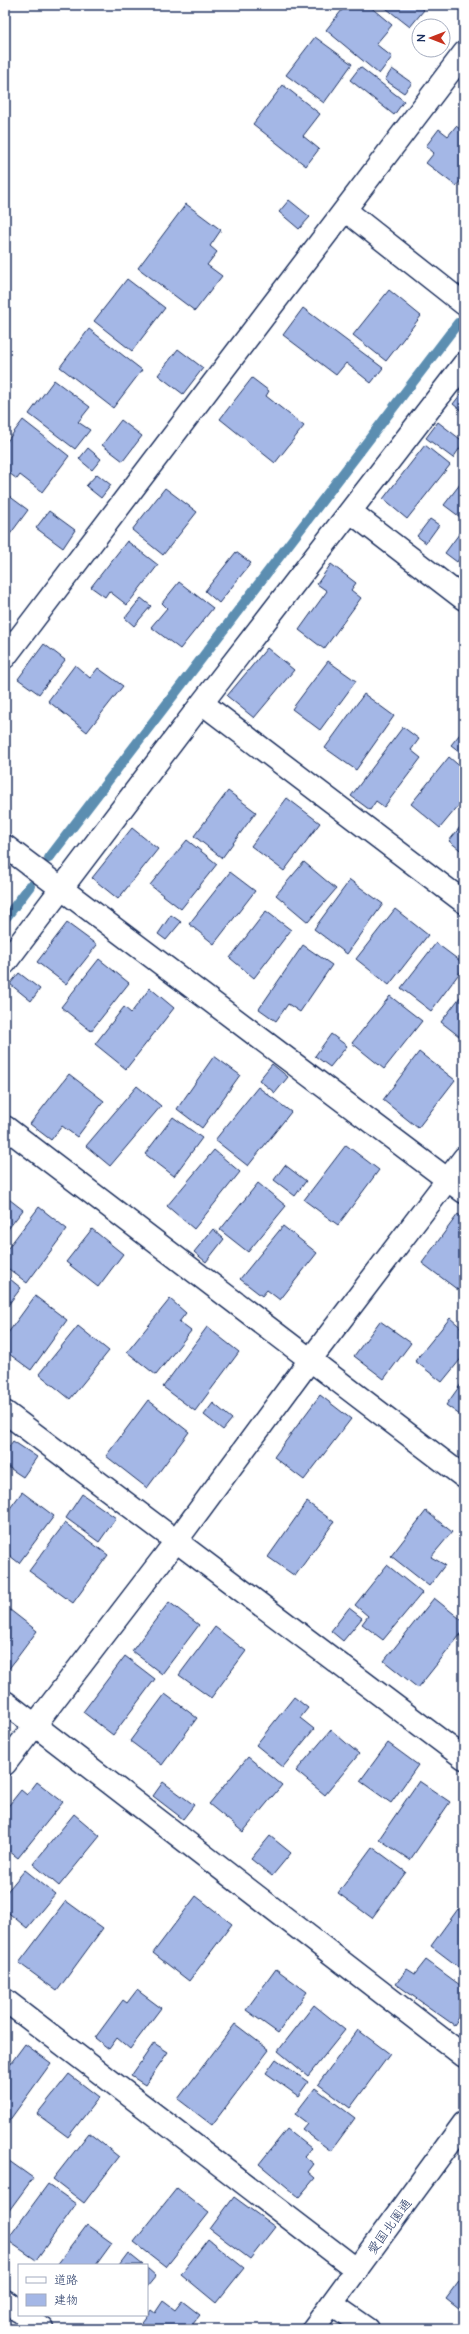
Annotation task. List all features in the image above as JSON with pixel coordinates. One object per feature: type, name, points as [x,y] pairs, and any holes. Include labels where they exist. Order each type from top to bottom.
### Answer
[{"type":"street","points":[[5,657],[464,53]]},
{"type":"street","points":[[345,210],[464,304]]},
{"type":"street","points":[[5,963],[202,703],[464,364]]},
{"type":"street","points":[[351,512],[464,599]]},
{"type":"street","points":[[202,703],[464,902]]},
{"type":"street","points":[[5,846],[456,1186]]},
{"type":"street","points":[[5,1127],[464,1477]]},
{"type":"street","points":[[5,1764],[177,1540],[310,1360],[456,1186],[464,1158]]},
{"type":"street","points":[[5,1412],[177,1540],[464,1758]]},
{"type":"street","points":[[5,1702],[464,2056]]},
{"type":"street","points":[[5,2000],[357,2270]]},
{"type":"street","name":"愛国北園通","points":[[313,2329],[464,2123]]},
{"type":"street","points":[[5,2301],[18,2310]]},
{"type":"street","points":[[332,2304],[368,2329]]},
{"type":"street","points":[[25,2316],[43,2329]]},
{"type":"building","points":[[346,5],[368,5],[392,25],[376,44],[392,57],[379,74],[326,30]]},
{"type":"building","points":[[382,5],[418,5],[424,10],[417,18],[411,18],[410,27]]},
{"type":"building","points":[[315,37],[352,64],[324,103],[286,75]]},
{"type":"building","points":[[360,67],[404,101],[394,115],[350,80]]},
{"type":"building","points":[[392,69],[412,83],[404,93],[385,80]]},
{"type":"building","points":[[283,85],[320,114],[303,136],[319,149],[306,166],[253,124]]},
{"type":"building","points":[[456,126],[464,132],[464,177],[456,186],[426,163],[434,153],[426,146],[439,129],[448,136]]},
{"type":"building","points":[[289,200],[310,217],[299,229],[279,212]]},
{"type":"building","points":[[186,204],[221,230],[210,246],[217,252],[207,265],[222,276],[195,311],[138,268]]},
{"type":"building","points":[[127,279],[165,308],[132,351],[94,321]]},
{"type":"building","points":[[389,290],[421,316],[386,361],[353,335]]},
{"type":"building","points":[[303,308],[383,368],[371,383],[346,363],[336,375],[283,335]]},
{"type":"building","points":[[89,329],[142,370],[113,408],[60,367]]},
{"type":"building","points":[[178,349],[203,368],[183,394],[158,375]]},
{"type":"building","points":[[252,378],[269,391],[266,396],[304,426],[275,463],[220,419]]},
{"type":"building","points":[[54,380],[90,407],[78,422],[90,430],[75,449],[29,414]]},
{"type":"building","points":[[464,390],[464,413],[453,404]]},
{"type":"building","points":[[23,420],[69,456],[42,492],[20,475],[17,479],[5,470],[5,444]]},
{"type":"building","points":[[121,420],[142,436],[123,461],[102,445]]},
{"type":"building","points":[[438,422],[464,442],[453,458],[426,438]]},
{"type":"building","points":[[425,445],[450,465],[407,519],[383,499]]},
{"type":"building","points":[[88,448],[101,459],[92,470],[79,459]]},
{"type":"building","points":[[97,474],[111,485],[101,498],[86,486]]},
{"type":"building","points":[[464,479],[464,520],[444,505]]},
{"type":"building","points":[[165,488],[197,512],[163,555],[132,530]]},
{"type":"building","points":[[5,493],[28,510],[5,541]]},
{"type":"building","points":[[49,511],[75,530],[63,548],[36,528]]},
{"type":"building","points":[[430,519],[439,525],[426,543],[417,536]]},
{"type":"building","points":[[462,530],[464,531],[464,552],[457,562],[445,553]]},
{"type":"building","points":[[127,541],[158,565],[127,605],[109,591],[105,597],[91,587]]},
{"type":"building","points":[[236,552],[251,563],[219,603],[205,591]]},
{"type":"building","points":[[331,564],[356,583],[351,590],[361,598],[324,649],[299,630],[327,591],[317,584]]},
{"type":"building","points":[[179,582],[213,608],[180,649],[151,627],[167,608],[162,603]]},
{"type":"building","points":[[141,598],[151,606],[134,626],[125,618]]},
{"type":"building","points":[[44,644],[65,660],[39,694],[18,679]]},
{"type":"building","points":[[267,648],[294,670],[254,718],[227,696]]},
{"type":"building","points":[[328,661],[356,681],[320,730],[292,709]]},
{"type":"building","points":[[75,665],[90,678],[98,668],[123,686],[87,732],[48,701]]},
{"type":"building","points":[[364,694],[394,716],[356,770],[325,748]]},
{"type":"building","points":[[403,727],[419,739],[411,750],[421,758],[384,807],[376,801],[370,810],[351,796]]},
{"type":"building","points":[[464,729],[464,755],[451,745]]},
{"type":"building","points":[[449,757],[464,770],[464,799],[440,828],[411,804]]},
{"type":"building","points":[[228,791],[256,812],[222,858],[194,836]]},
{"type":"building","points":[[287,798],[320,823],[284,871],[251,846]]},
{"type":"building","points":[[464,822],[464,853],[449,841]]},
{"type":"building","points":[[132,828],[158,849],[118,899],[92,878]]},
{"type":"building","points":[[187,840],[217,864],[181,909],[150,885]]},
{"type":"building","points":[[304,862],[336,889],[308,922],[276,895]]},
{"type":"building","points":[[230,872],[255,891],[214,944],[189,924]]},
{"type":"building","points":[[350,880],[383,904],[347,954],[314,929]]},
{"type":"building","points":[[395,909],[428,935],[389,985],[356,959]]},
{"type":"building","points":[[266,911],[291,930],[254,978],[230,958]]},
{"type":"building","points":[[171,915],[181,922],[166,940],[158,934]]},
{"type":"building","points":[[67,923],[97,945],[66,984],[37,962]]},
{"type":"building","points":[[436,943],[464,964],[464,967],[431,1011],[401,988]]},
{"type":"building","points":[[303,945],[332,965],[300,1012],[288,1004],[276,1021],[259,1009]]},
{"type":"building","points":[[99,959],[129,983],[91,1031],[61,1007]]},
{"type":"building","points":[[19,973],[40,989],[31,1001],[10,984]]},
{"type":"building","points":[[150,988],[174,1008],[126,1069],[95,1044],[124,1007],[131,1013]]},
{"type":"building","points":[[464,992],[464,1040],[441,1022]]},
{"type":"building","points":[[390,996],[422,1021],[384,1069],[352,1043]]},
{"type":"building","points":[[331,1034],[347,1046],[330,1067],[315,1056]]},
{"type":"building","points":[[419,1052],[455,1080],[418,1128],[383,1100]]},
{"type":"building","points":[[214,1056],[240,1075],[202,1128],[177,1109]]},
{"type":"building","points":[[272,1064],[288,1077],[275,1093],[259,1080]]},
{"type":"building","points":[[69,1074],[104,1101],[77,1137],[62,1126],[51,1140],[30,1124]]},
{"type":"building","points":[[137,1086],[161,1106],[110,1166],[86,1146]]},
{"type":"building","points":[[258,1087],[291,1112],[248,1166],[215,1140]]},
{"type":"building","points":[[173,1117],[202,1138],[174,1176],[145,1154]]},
{"type":"building","points":[[346,1145],[379,1170],[338,1225],[304,1200]]},
{"type":"building","points":[[214,1150],[240,1172],[194,1229],[167,1206]]},
{"type":"building","points":[[285,1165],[306,1181],[295,1196],[274,1180]]},
{"type":"building","points":[[258,1183],[286,1206],[248,1252],[220,1230]]},
{"type":"building","points":[[5,1196],[23,1210],[5,1233]]},
{"type":"building","points":[[39,1207],[67,1229],[27,1283],[5,1266],[5,1252]]},
{"type":"building","points":[[458,1214],[464,1219],[464,1282],[458,1290],[422,1263]]},
{"type":"building","points":[[283,1226],[317,1253],[280,1300],[267,1290],[262,1296],[240,1279]]},
{"type":"building","points":[[92,1229],[123,1254],[98,1287],[66,1262]]},
{"type":"building","points":[[213,1229],[224,1239],[206,1262],[194,1252]]},
{"type":"building","points":[[5,1275],[21,1288],[5,1309]]},
{"type":"building","points":[[35,1296],[67,1320],[31,1370],[5,1351],[5,1337]]},
{"type":"building","points":[[170,1299],[186,1313],[179,1322],[191,1331],[156,1375],[127,1352]]},
{"type":"building","points":[[450,1318],[464,1330],[464,1355],[442,1382],[415,1361]]},
{"type":"building","points":[[380,1321],[411,1343],[384,1379],[354,1356]]},
{"type":"building","points":[[78,1326],[109,1351],[70,1399],[39,1374]]},
{"type":"building","points":[[207,1327],[239,1352],[195,1411],[163,1387]]},
{"type":"building","points":[[464,1380],[464,1418],[446,1405]]},
{"type":"building","points":[[320,1395],[351,1419],[304,1480],[274,1457]]},
{"type":"building","points":[[148,1400],[189,1432],[147,1488],[106,1456]]},
{"type":"building","points":[[213,1403],[232,1419],[223,1430],[204,1415]]},
{"type":"building","points":[[13,1441],[37,1457],[23,1477],[5,1465],[5,1452]]},
{"type":"building","points":[[22,1492],[54,1516],[19,1563],[5,1552],[5,1515]]},
{"type":"building","points":[[82,1494],[116,1518],[99,1542],[66,1518]]},
{"type":"building","points":[[307,1502],[334,1522],[295,1576],[268,1557]]},
{"type":"building","points":[[426,1511],[452,1532],[431,1557],[445,1565],[429,1586],[391,1556]]},
{"type":"building","points":[[65,1523],[108,1555],[73,1603],[29,1571]]},
{"type":"building","points":[[387,1565],[422,1593],[383,1640],[362,1624],[368,1616],[355,1605]]},
{"type":"building","points":[[434,1598],[464,1622],[464,1630],[418,1688],[384,1661]]},
{"type":"building","points":[[169,1602],[199,1625],[162,1674],[132,1651]]},
{"type":"building","points":[[5,1606],[37,1631],[5,1674]]},
{"type":"building","points":[[349,1608],[362,1618],[343,1641],[331,1631]]},
{"type":"building","points":[[215,1627],[246,1651],[211,1698],[179,1675]]},
{"type":"building","points":[[125,1656],[155,1679],[113,1735],[83,1712]]},
{"type":"building","points":[[165,1694],[197,1718],[162,1765],[130,1741]]},
{"type":"building","points":[[294,1697],[308,1708],[300,1718],[314,1729],[283,1767],[256,1745]]},
{"type":"building","points":[[331,1730],[359,1754],[325,1795],[296,1771]]},
{"type":"building","points":[[388,1743],[418,1765],[391,1803],[360,1781]]},
{"type":"building","points":[[248,1757],[282,1785],[243,1832],[209,1804]]},
{"type":"building","points":[[419,1781],[450,1802],[410,1860],[379,1839]]},
{"type":"building","points":[[37,1782],[63,1802],[18,1858],[5,1848],[5,1810],[21,1790],[27,1795]]},
{"type":"building","points":[[163,1782],[194,1805],[183,1819],[153,1796]]},
{"type":"building","points":[[74,1814],[100,1836],[59,1886],[33,1864]]},
{"type":"building","points":[[270,1836],[291,1853],[272,1876],[251,1859]]},
{"type":"building","points":[[372,1847],[406,1872],[372,1918],[338,1893]]},
{"type":"building","points":[[25,1870],[55,1894],[27,1928],[5,1910],[5,1894]]},
{"type":"building","points":[[196,1896],[232,1924],[189,1981],[153,1953]]},
{"type":"building","points":[[66,1901],[103,1928],[57,1991],[19,1963]]},
{"type":"building","points":[[458,1909],[464,1913],[464,1963],[460,1968],[431,1946]]},
{"type":"building","points":[[426,1960],[464,1988],[464,2011],[454,2025],[396,1984],[407,1969],[415,1974]]},
{"type":"building","points":[[276,1969],[307,1992],[278,2033],[246,2010]]},
{"type":"building","points":[[137,1990],[161,2008],[130,2049],[117,2038],[109,2049],[95,2038],[123,2000],[127,2003]]},
{"type":"building","points":[[314,2005],[345,2030],[308,2076],[278,2051]]},
{"type":"building","points":[[235,2024],[269,2050],[212,2125],[178,2099]]},
{"type":"building","points":[[358,2030],[390,2054],[350,2108],[318,2084]]},
{"type":"building","points":[[154,2043],[168,2052],[145,2085],[131,2076]]},
{"type":"building","points":[[25,2044],[51,2063],[9,2121],[5,2118],[5,2071]]},
{"type":"building","points":[[276,2059],[308,2082],[298,2096],[266,2073]]},
{"type":"building","points":[[69,2074],[99,2097],[68,2137],[37,2114]]},
{"type":"building","points":[[315,2088],[355,2118],[331,2151],[302,2129],[307,2123],[295,2114]]},
{"type":"building","points":[[287,2129],[311,2148],[304,2156],[314,2164],[308,2172],[315,2178],[299,2197],[259,2164]]},
{"type":"building","points":[[89,2133],[119,2157],[84,2203],[53,2179]]},
{"type":"building","points":[[5,2158],[33,2178],[5,2216]]},
{"type":"building","points":[[48,2184],[76,2204],[36,2260],[7,2240]]},
{"type":"building","points":[[177,2188],[209,2213],[166,2267],[134,2242]]},
{"type":"building","points":[[234,2197],[275,2227],[250,2259],[210,2229]]},
{"type":"building","points":[[87,2225],[112,2243],[97,2264],[58,2264]]},
{"type":"building","points":[[208,2239],[244,2268],[216,2303],[181,2274]]},
{"type":"building","points":[[128,2253],[142,2264],[120,2264]]},
{"type":"building","points":[[148,2269],[156,2276],[148,2286]]},
{"type":"building","points":[[464,2274],[464,2312],[446,2298]]},
{"type":"building","points":[[163,2301],[175,2310],[182,2301],[200,2315],[189,2329],[137,2329],[151,2310],[155,2313]]},
{"type":"waterway","points":[[49,858],[458,323]]},
{"type":"waterway","points":[[5,919],[30,886]]}]
